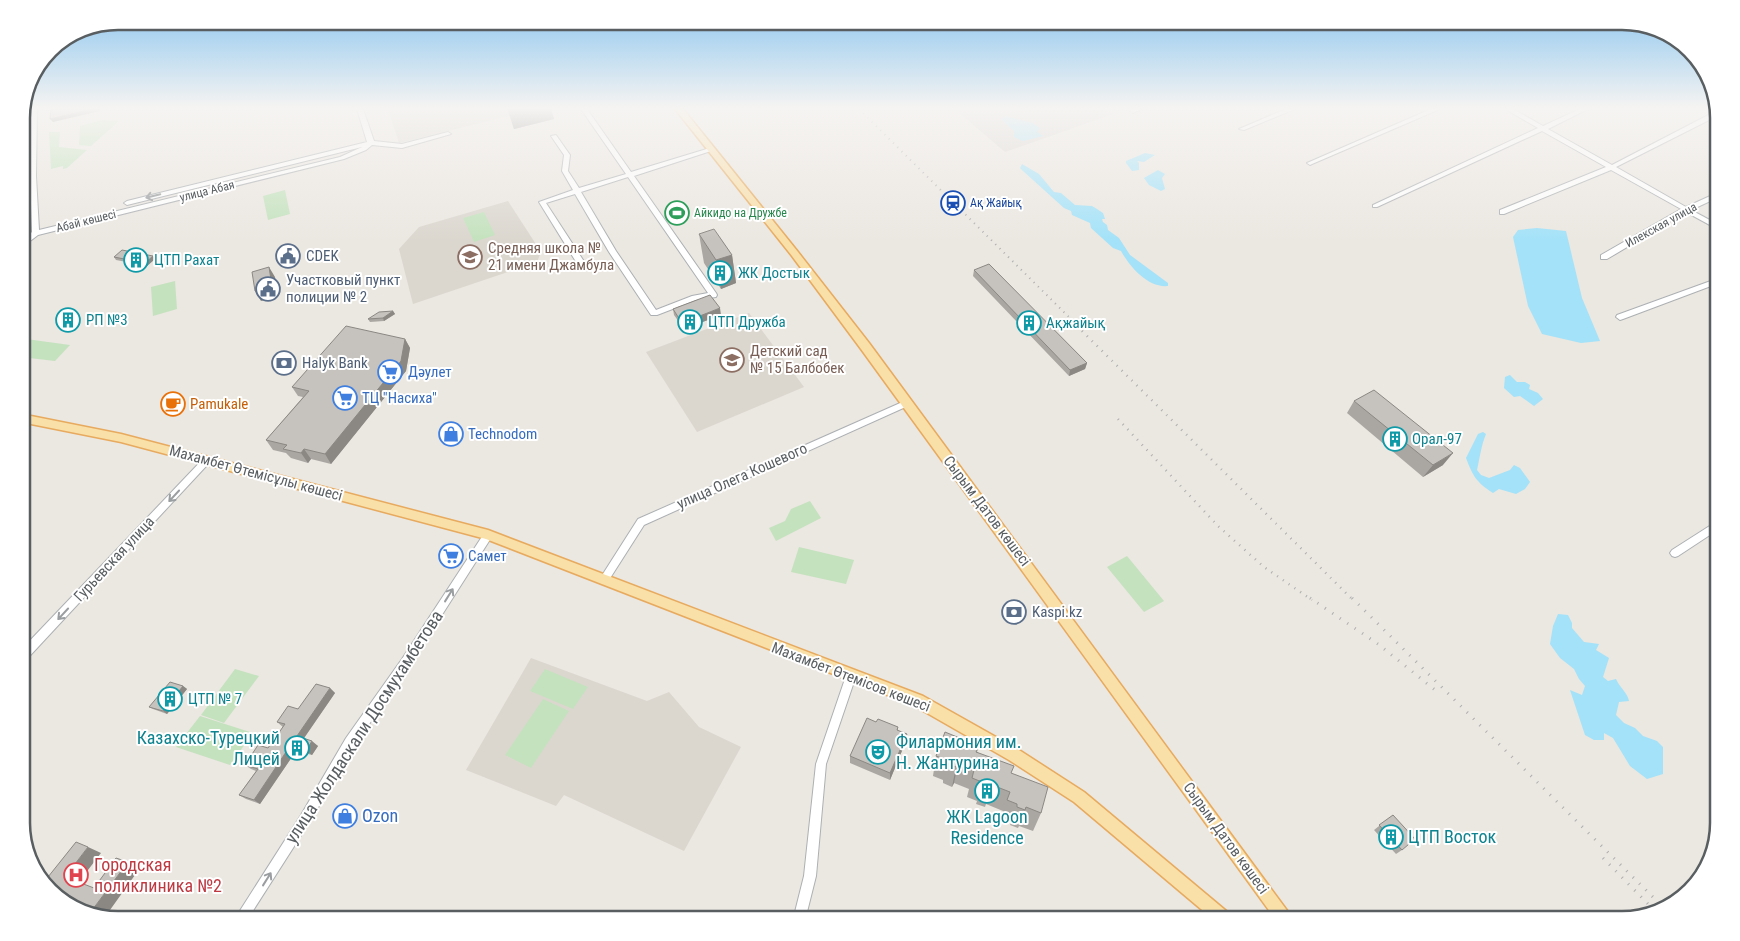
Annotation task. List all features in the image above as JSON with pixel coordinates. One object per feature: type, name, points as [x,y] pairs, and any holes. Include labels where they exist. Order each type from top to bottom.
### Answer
[{"type":"main road","name":"Сырым Датов көшесі","points":[[715,153],[793,251],[907,403],[1279,911]]},
{"type":"main road","name":"Махамбет Өтемісұлы көшесі","points":[[30,420],[95,432],[207,460],[488,535]]},
{"type":"main road","name":"Махамбет Өтемісов көшесі","points":[[488,535],[851,676],[890,688],[940,712],[1025,762],[1079,797],[1215,911]]},
{"type":"street","points":[[33,153],[36,233]]},
{"type":"street","name":"улица Абая","points":[[127,203],[331,153]]},
{"type":"street","name":"улица Абая","points":[[126,211],[356,153]]},
{"type":"street","points":[[565,153],[565,171],[613,252],[654,313],[695,298],[713,295],[614,153]]},
{"type":"street","points":[[581,262],[542,202],[700,153]]},
{"type":"street","points":[[1310,163],[1334,153]]},
{"type":"street","points":[[1375,206],[1490,153]]},
{"type":"street","points":[[1586,153],[1710,223]]},
{"type":"street","points":[[1502,212],[1612,167],[1639,153]]},
{"type":"street","name":"Илекская улица","points":[[1604,257],[1685,210],[1710,198]]},
{"type":"street","name":"Абай көшесі","points":[[30,239],[36,233],[126,211]]},
{"type":"street","points":[[1620,317],[1710,283]]},
{"type":"street","name":"улица Олега Кошевого","points":[[604,580],[641,522],[907,403]]},
{"type":"street","name":"Гурьевская улица","points":[[30,649],[207,460]]},
{"type":"street","points":[[1675,553],[1710,530]]},
{"type":"street","name":"улица Жолдаскали Досмухамбетова","points":[[246,911],[356,734],[406,662],[488,535]]},
{"type":"street","points":[[801,911],[810,876],[821,764],[851,676]]},
{"type":"shaded area","name":"Средняя школа № 21 имени Джамбула","points":[[508,201],[541,252],[537,262],[413,304],[399,249],[419,227]]},
{"type":"shaded area","points":[[749,313],[804,387],[697,432],[646,352]]},
{"type":"shaded area","points":[[531,658],[647,701],[669,692],[699,727],[741,747],[684,851],[564,795],[556,806],[466,770]]},
{"type":"green space","points":[[50,153],[84,153],[67,168],[63,169],[63,166],[51,169]]},
{"type":"green space","points":[[285,190],[290,214],[268,220],[263,196]]},
{"type":"green space","points":[[484,212],[495,235],[474,242],[463,218]]},
{"type":"green space","points":[[175,281],[177,309],[153,316],[151,287]]},
{"type":"green space","points":[[30,340],[70,345],[55,361],[30,358]]},
{"type":"green space","points":[[810,501],[821,518],[776,541],[769,528],[785,521],[791,509]]},
{"type":"green space","points":[[799,547],[854,560],[846,584],[791,572]]},
{"type":"green space","points":[[1127,556],[1164,601],[1144,612],[1107,567]]},
{"type":"green space","points":[[235,669],[259,676],[224,723],[201,715]]},
{"type":"green space","points":[[545,669],[588,687],[573,709],[530,691]]},
{"type":"green space","points":[[543,699],[569,711],[531,768],[505,755]]},
{"type":"green space","points":[[200,716],[253,733],[230,765],[176,747]]},
{"type":"water","points":[[1145,153],[1155,155],[1144,162],[1137,161],[1139,163],[1139,170],[1132,171],[1126,161]]},
{"type":"water","points":[[1022,164],[1039,174],[1054,192],[1061,193],[1075,205],[1092,206],[1103,213],[1105,219],[1102,219],[1107,225],[1108,230],[1119,238],[1130,255],[1168,283],[1168,286],[1153,284],[1140,275],[1129,264],[1121,251],[1113,248],[1091,228],[1090,223],[1072,215],[1071,211],[1064,208],[1020,168]]},
{"type":"water","points":[[1158,170],[1165,174],[1162,178],[1165,189],[1161,191],[1149,185],[1144,178]]},
{"type":"water","points":[[1537,228],[1566,231],[1582,298],[1600,341],[1581,343],[1542,334],[1528,306],[1513,237],[1518,230]]},
{"type":"water","points":[[1510,375],[1517,382],[1525,382],[1530,385],[1529,389],[1538,393],[1543,399],[1534,406],[1520,396],[1514,397],[1504,388],[1505,377]]},
{"type":"water","points":[[1483,432],[1486,434],[1477,470],[1481,475],[1489,478],[1510,470],[1514,465],[1520,468],[1530,482],[1525,489],[1516,494],[1499,489],[1493,493],[1476,478],[1466,458],[1478,434]]},
{"type":"water","points":[[1558,614],[1568,615],[1572,628],[1584,642],[1599,644],[1596,650],[1609,658],[1603,677],[1608,681],[1616,679],[1629,701],[1619,702],[1616,715],[1643,736],[1657,741],[1663,747],[1663,774],[1647,779],[1630,766],[1613,738],[1604,733],[1604,740],[1594,740],[1585,735],[1570,690],[1582,695],[1585,686],[1574,669],[1560,658],[1550,644],[1553,626]]},
{"type":"building","points":[[714,229],[732,255],[716,260],[699,234]]},
{"type":"building","points":[[122,250],[153,256],[145,263],[114,257]]},
{"type":"building","name":"Ақжайық","points":[[989,264],[1087,363],[1070,370],[974,270]]},
{"type":"building","points":[[269,267],[272,286],[255,291],[252,272]]},
{"type":"building","points":[[710,295],[720,308],[682,323],[673,309]]},
{"type":"building","points":[[393,311],[383,318],[368,319],[379,312]]},
{"type":"building","name":"ТЦ \"Насиха\"","points":[[346,326],[405,339],[401,361],[325,454],[304,449],[301,453],[283,449],[287,445],[266,440],[309,391],[292,387]]},
{"type":"building","points":[[1374,390],[1453,453],[1433,465],[1354,401]]},
{"type":"building","name":"ЦТП № 7","points":[[170,682],[183,686],[163,711],[149,707]]},
{"type":"building","points":[[316,684],[330,688],[297,736],[312,741],[306,751],[290,746],[254,800],[239,795],[258,769],[245,765],[258,745],[268,748],[285,724],[277,722],[288,706],[298,709]]},
{"type":"building","name":"Филармония им. Н. Жантурина","points":[[867,718],[876,722],[878,719],[898,727],[897,730],[907,734],[890,773],[850,756]]},
{"type":"building","points":[[945,732],[979,746],[976,752],[1014,766],[1011,773],[1048,787],[1041,813],[1026,807],[1025,810],[1017,807],[1017,804],[1007,800],[1010,792],[992,785],[991,788],[981,785],[982,782],[972,778],[974,770],[958,763],[956,767],[946,763],[947,760],[936,756]]},
{"type":"building","points":[[1393,815],[1415,839],[1402,850],[1379,825]]},
{"type":"building","points":[[76,842],[88,847],[65,877],[94,888],[116,858],[128,862],[94,907],[69,896],[48,876]]},
{"type":"railway","points":[[903,153],[1079,327]]},
{"type":"railway","points":[[1077,326],[1353,600]]},
{"type":"railway","points":[[1118,419],[1218,526],[1264,567],[1312,600]]},
{"type":"railway","points":[[1310,598],[1378,644],[1440,694]]},
{"type":"railway","points":[[1352,598],[1659,903]]},
{"type":"railway","points":[[1603,858],[1650,906]]},
{"type":"place","name":"Ақ Жайық","points":[[953,203]]},
{"type":"place","name":"Айкидо на Дружбе","points":[[677,213]]},
{"type":"place","name":"CDEK","points":[[288,256]]},
{"type":"place","name":"Средняя школа № 21 имени Джамбула","points":[[470,257]]},
{"type":"place","name":"ЦТП Рахат","points":[[136,260]]},
{"type":"place","name":"ЖК Достык","points":[[720,273]]},
{"type":"place","name":"Участковый пункт полиции № 2","points":[[268,289]]},
{"type":"place","name":"РП №3","points":[[68,320]]},
{"type":"place","name":"ЦТП Дружба","points":[[690,322]]},
{"type":"place","name":"Ақжайық","points":[[1029,323]]},
{"type":"place","name":"Детский сад № 15 Балбобек","points":[[732,360]]},
{"type":"place","name":"Halyk Bank","points":[[284,363]]},
{"type":"place","name":"Дәулет","points":[[390,372]]},
{"type":"place","name":"ТЦ \"Насиха\"","points":[[345,398]]},
{"type":"place","name":"Pamukale","points":[[173,404]]},
{"type":"place","name":"Technodom","points":[[451,434]]},
{"type":"place","name":"Орал-97","points":[[1395,439]]},
{"type":"place","name":"Самет","points":[[451,556]]},
{"type":"place","name":"Kaspi.kz","points":[[1014,612]]},
{"type":"place","name":"ЦТП № 7","points":[[170,699]]},
{"type":"place","name":"Казахско-Турецкий Лицей","points":[[297,748]]},
{"type":"place","name":"Филармония им. Н. Жантурина","points":[[878,752]]},
{"type":"place","name":"ЖК Lagoon Residence","points":[[987,791]]},
{"type":"place","name":"Ozon","points":[[345,816]]},
{"type":"place","name":"ЦТП Восток","points":[[1391,837]]},
{"type":"place","name":"Городская поликлиника №2","points":[[76,875]]}]
